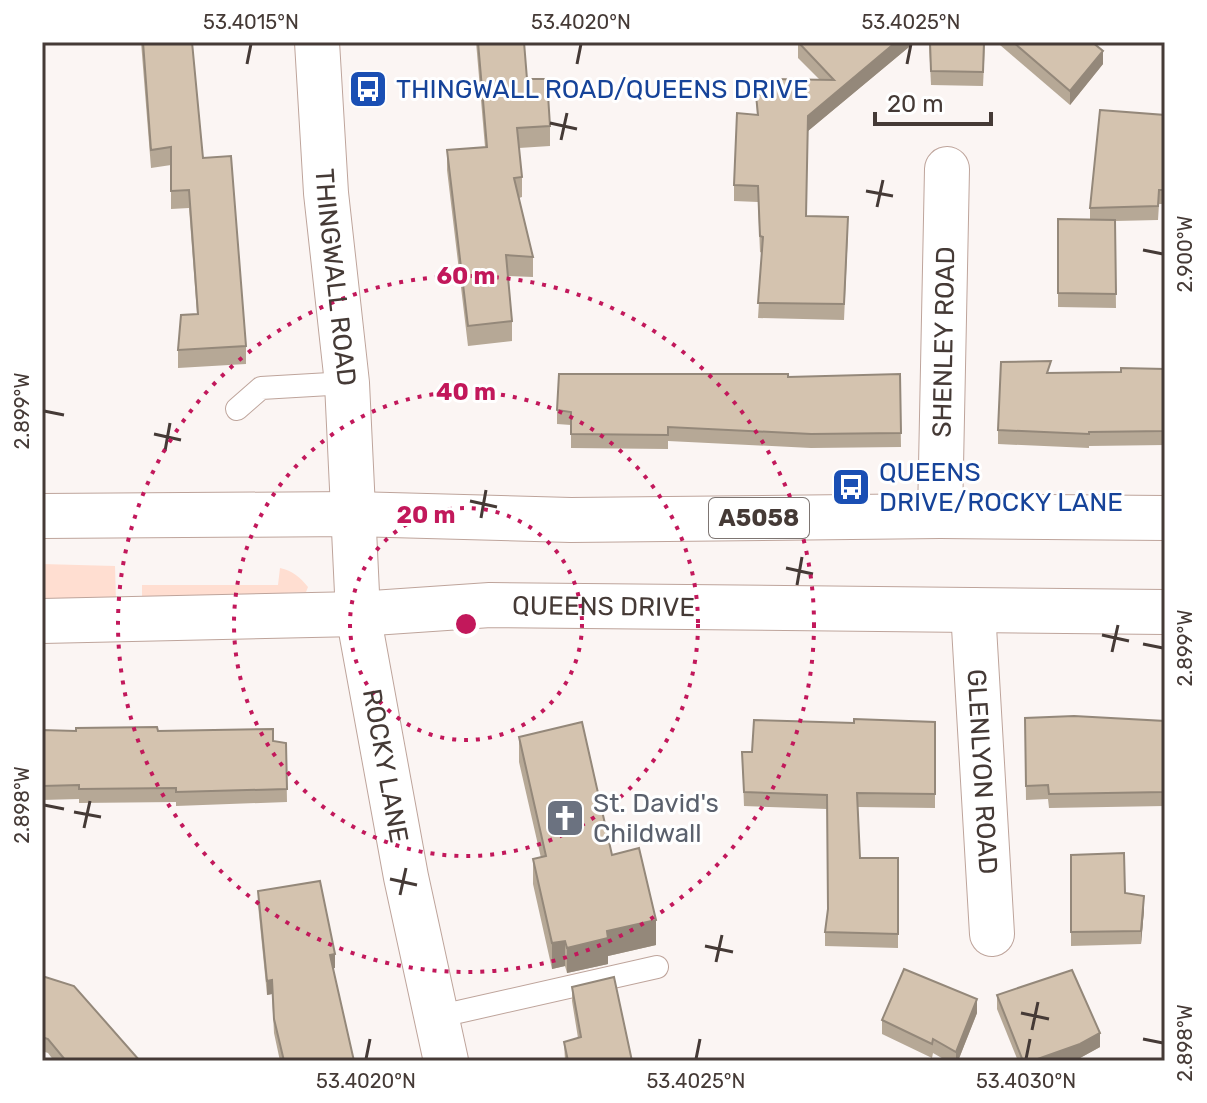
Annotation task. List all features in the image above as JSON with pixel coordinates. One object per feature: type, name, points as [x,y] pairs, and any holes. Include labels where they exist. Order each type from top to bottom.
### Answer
[{"type":"main road","name":"THINGWALL ROAD","points":[[317,42],[326,193],[347,383],[353,514]]},
{"type":"main road","name":"SHENLEY ROAD","points":[[940,516],[947,169]]},
{"type":"main road","name":"A5058","points":[[42,516],[353,514],[571,520],[940,516],[1165,518]]},
{"type":"main road","name":"ROCKY LANE","points":[[353,514],[358,614],[406,877],[446,1061]]},
{"type":"main road","name":"QUEENS DRIVE","points":[[42,621],[358,614],[490,605],[1165,612]]},
{"type":"main road","name":"GLENLYON ROAD","points":[[973,610],[992,934]]},
{"type":"lane","points":[[237,409],[261,388],[347,383]]},
{"type":"lane","points":[[436,1017],[657,967]]},
{"type":"shaded area","points":[[42,564],[115,566],[116,601],[42,604]]},
{"type":"shaded area","points":[[280,568],[299,577],[308,587],[306,592],[142,599],[142,585],[278,585]]},
{"type":"building","points":[[143,42],[192,42],[203,158],[231,156],[246,346],[178,350],[181,315],[198,314],[189,190],[171,191],[171,147],[151,150]]},
{"type":"building","points":[[478,42],[524,42],[527,79],[547,79],[550,126],[517,128],[522,177],[514,178],[533,257],[506,255],[512,321],[468,326],[447,150],[487,147]]},
{"type":"building","points":[[798,42],[896,42],[808,116],[806,216],[848,217],[844,304],[758,303],[763,237],[760,236],[758,186],[734,185],[737,113],[758,115],[756,95],[770,94],[771,79],[834,80]]},
{"type":"building","points":[[930,42],[984,42],[983,72],[931,71]]},
{"type":"building","points":[[1013,42],[1092,42],[1103,51],[1070,91]]},
{"type":"building","points":[[1100,110],[1165,115],[1165,190],[1159,190],[1158,206],[1090,208]]},
{"type":"building","points":[[1058,219],[1115,220],[1116,294],[1058,293]]},
{"type":"building","points":[[1051,361],[1047,373],[1121,372],[1121,368],[1165,369],[1165,431],[1089,434],[998,430],[1001,362]]},
{"type":"building","points":[[559,374],[788,374],[788,377],[900,374],[901,433],[811,434],[668,427],[668,435],[571,434],[571,412],[557,410]]},
{"type":"building","points":[[1074,716],[1165,721],[1165,792],[1049,794],[1048,785],[1026,786],[1025,718]]},
{"type":"building","points":[[854,719],[935,722],[935,794],[857,793],[860,858],[898,858],[898,934],[825,932],[828,909],[827,795],[744,792],[742,752],[752,752],[754,720],[854,723]]},
{"type":"building","name":"St. David's Childwall","points":[[582,722],[612,855],[639,848],[656,920],[607,931],[608,938],[567,948],[565,941],[552,943],[533,859],[546,856],[519,737]]},
{"type":"building","points":[[157,727],[158,731],[273,729],[273,741],[286,743],[287,789],[176,792],[176,788],[79,789],[79,785],[42,786],[42,730]]},
{"type":"building","points":[[1124,853],[1125,893],[1144,896],[1141,931],[1071,932],[1071,855]]},
{"type":"building","points":[[320,881],[335,954],[330,955],[354,1061],[284,1061],[274,1019],[272,980],[267,981],[258,891]]},
{"type":"building","points":[[904,969],[977,999],[956,1052],[933,1039],[932,1044],[882,1020]]},
{"type":"building","points":[[1072,970],[1100,1033],[1080,1044],[1032,1061],[1023,1061],[997,995]]},
{"type":"building","points":[[42,976],[74,986],[140,1061],[66,1061],[48,1039],[42,1037]]},
{"type":"building","points":[[614,977],[632,1061],[568,1061],[564,1042],[581,1037],[572,987]]},
{"type":"place","name":"THINGWALL ROAD/QUEENS DRIVE","points":[[368,89]]},
{"type":"place","name":"QUEENS DRIVE/ROCKY LANE","points":[[851,487]]},
{"type":"place","name":"St. David's Childwall","points":[[565,818]]}]
